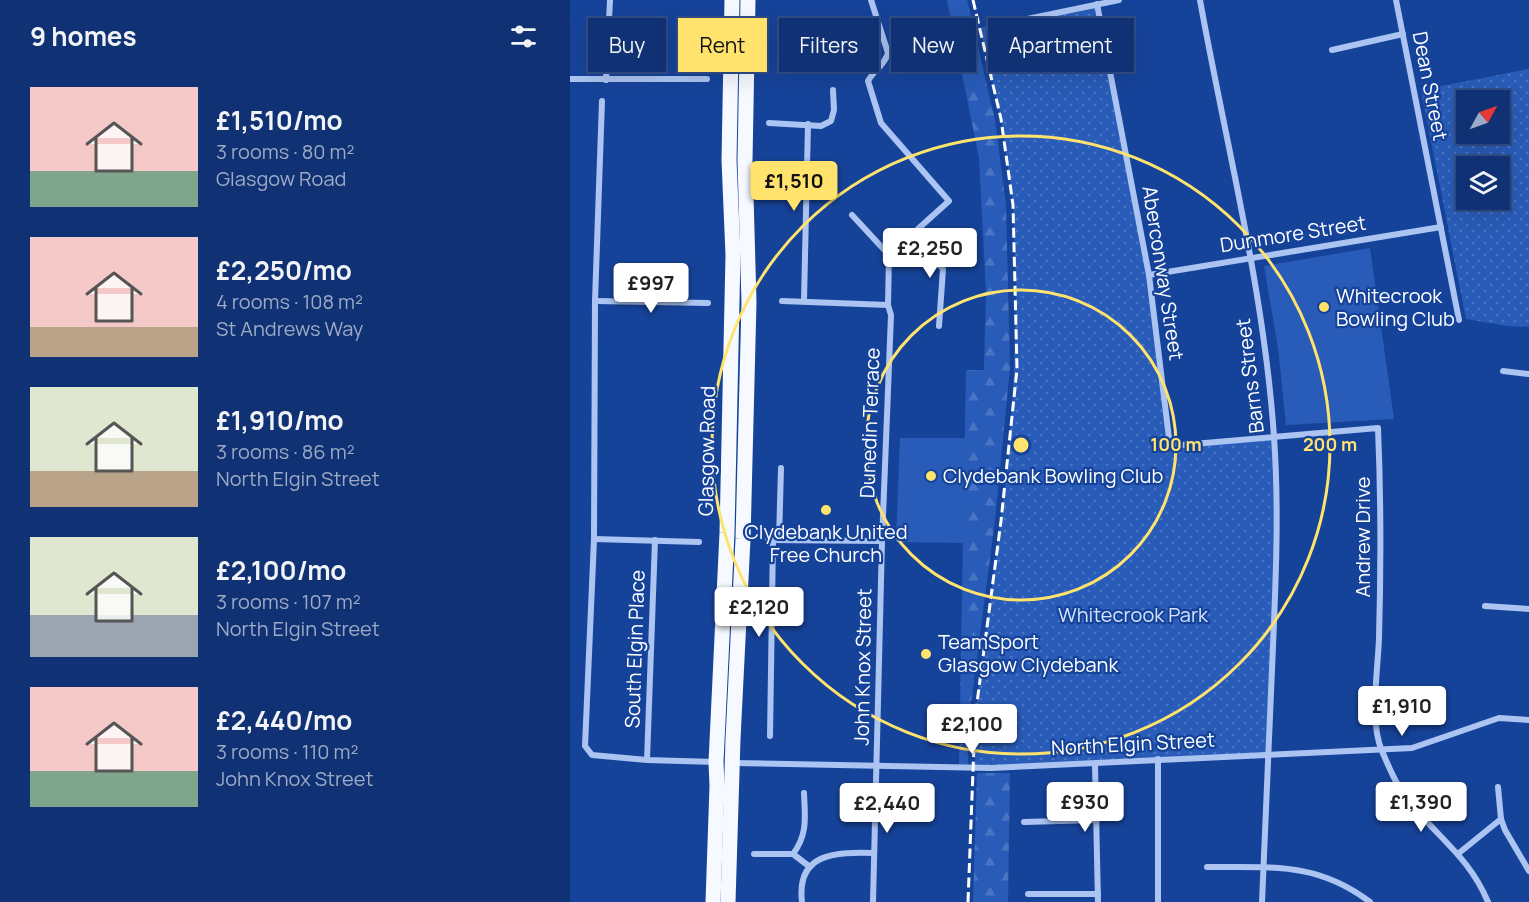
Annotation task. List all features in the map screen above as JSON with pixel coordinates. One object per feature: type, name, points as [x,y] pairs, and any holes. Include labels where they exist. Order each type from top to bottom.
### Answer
[{"type":"main road","name":"Glasgow Road","points":[[713,902],[716,762],[726,545],[733,255],[729,160],[732,0]]},
{"type":"main road","name":"Glasgow Road","points":[[728,902],[749,302],[745,160],[748,0]]},
{"type":"main road","points":[[716,762],[733,763]]},
{"type":"street","points":[[606,80],[610,0]]},
{"type":"street","points":[[852,215],[889,255],[949,201],[881,123],[868,81],[886,61],[888,53],[871,0]]},
{"type":"street","points":[[1032,18],[1119,0]]},
{"type":"street","name":"Barns Street","points":[[1200,0],[1251,258],[1266,352],[1274,436],[1277,563],[1262,902]]},
{"type":"street","name":"Dean Street","points":[[1396,0],[1459,320]]},
{"type":"street","name":"Aberconway Street","points":[[1097,4],[1149,275],[1170,446],[1274,436]]},
{"type":"street","points":[[1332,50],[1403,34]]},
{"type":"street","points":[[570,79],[707,79]]},
{"type":"street","points":[[769,123],[821,126],[831,121],[834,110],[833,90]]},
{"type":"street","points":[[602,101],[595,301],[594,539],[585,746],[592,755],[647,760],[716,762]]},
{"type":"street","points":[[804,300],[808,124]]},
{"type":"street","name":"Dunmore Street","points":[[1149,275],[1441,227]]},
{"type":"street","points":[[910,236],[943,269],[939,326]]},
{"type":"street","name":"Dunedin Terrace","points":[[882,541],[891,315],[888,305],[889,255]]},
{"type":"street","points":[[782,301],[804,300],[888,305]]},
{"type":"street","points":[[595,301],[708,303]]},
{"type":"street","points":[[1503,371],[1529,374]]},
{"type":"street","name":"Andrew Drive","points":[[1274,436],[1378,428],[1379,639],[1375,700],[1381,750]]},
{"type":"street","points":[[770,736],[774,540],[781,468]]},
{"type":"street","points":[[594,539],[699,542]]},
{"type":"street","name":"South Elgin Place","points":[[647,760],[655,540]]},
{"type":"street","points":[[774,540],[882,541]]},
{"type":"street","name":"John Knox Street","points":[[873,902],[882,541]]},
{"type":"street","points":[[1485,606],[1529,609]]},
{"type":"street","name":"North Elgin Street","points":[[733,763],[991,768],[1381,750],[1412,748],[1499,718],[1529,720]]},
{"type":"street","points":[[1381,750],[1395,781],[1411,805],[1459,853],[1473,872],[1488,902]]},
{"type":"street","points":[[1158,759],[1158,902]]},
{"type":"street","points":[[1095,764],[1098,902]]},
{"type":"street","points":[[1498,787],[1501,819],[1505,830],[1529,871]]},
{"type":"street","points":[[793,854],[801,843],[805,831],[804,793]]},
{"type":"street","points":[[1459,853],[1501,819]]},
{"type":"street","points":[[1024,822],[1097,820]]},
{"type":"street","points":[[802,902],[801,890],[806,873],[819,859],[830,854],[874,853]]},
{"type":"street","points":[[754,854],[793,854],[810,867]]},
{"type":"street","points":[[1207,867],[1308,871],[1332,878],[1353,889],[1370,902]]},
{"type":"street","points":[[1028,894],[1098,894]]},
{"type":"green space","points":[[947,0],[967,0],[971,18],[951,18]]},
{"type":"green space","name":"Whitecrook Park","points":[[1097,4],[1100,18],[1029,18]]},
{"type":"green space","name":"Whitecrook Park","points":[[988,26],[988,63],[980,28]]},
{"type":"green space","points":[[976,39],[995,120],[1006,205],[1010,368],[995,520],[969,719],[968,767],[959,767],[966,370],[984,370],[986,293],[979,158],[962,72],[976,72]]},
{"type":"green space","points":[[1529,69],[1529,327],[1466,319],[1421,90]]},
{"type":"green space","name":"Whitecrook Park","points":[[990,72],[1110,72],[1149,275],[1170,445],[1274,436],[1277,496],[1269,754],[975,767],[975,718],[1009,455],[1014,370],[1016,288],[1013,204],[1001,119]]},
{"type":"green space","name":"Whitecrook Bowling Club","points":[[1370,248],[1394,419],[1286,425],[1278,348],[1264,266]]},
{"type":"green space","name":"Clydebank Bowling Club","points":[[900,438],[965,438],[964,543],[896,542]]},
{"type":"green space","points":[[977,773],[1010,773],[1008,902],[973,902]]},
{"type":"railway","points":[[968,902],[975,718],[1001,521],[1017,369],[1013,205],[1001,119],[973,0]]},
{"type":"place","name":"Whitecrook Bowling Club","points":[[1324,307]]},
{"type":"place","name":"Clydebank Bowling Club","points":[[931,476]]},
{"type":"place","name":"Clydebank United Free Church","points":[[826,510]]},
{"type":"place","name":"TeamSport Glasgow Clydebank","points":[[926,654]]}]
